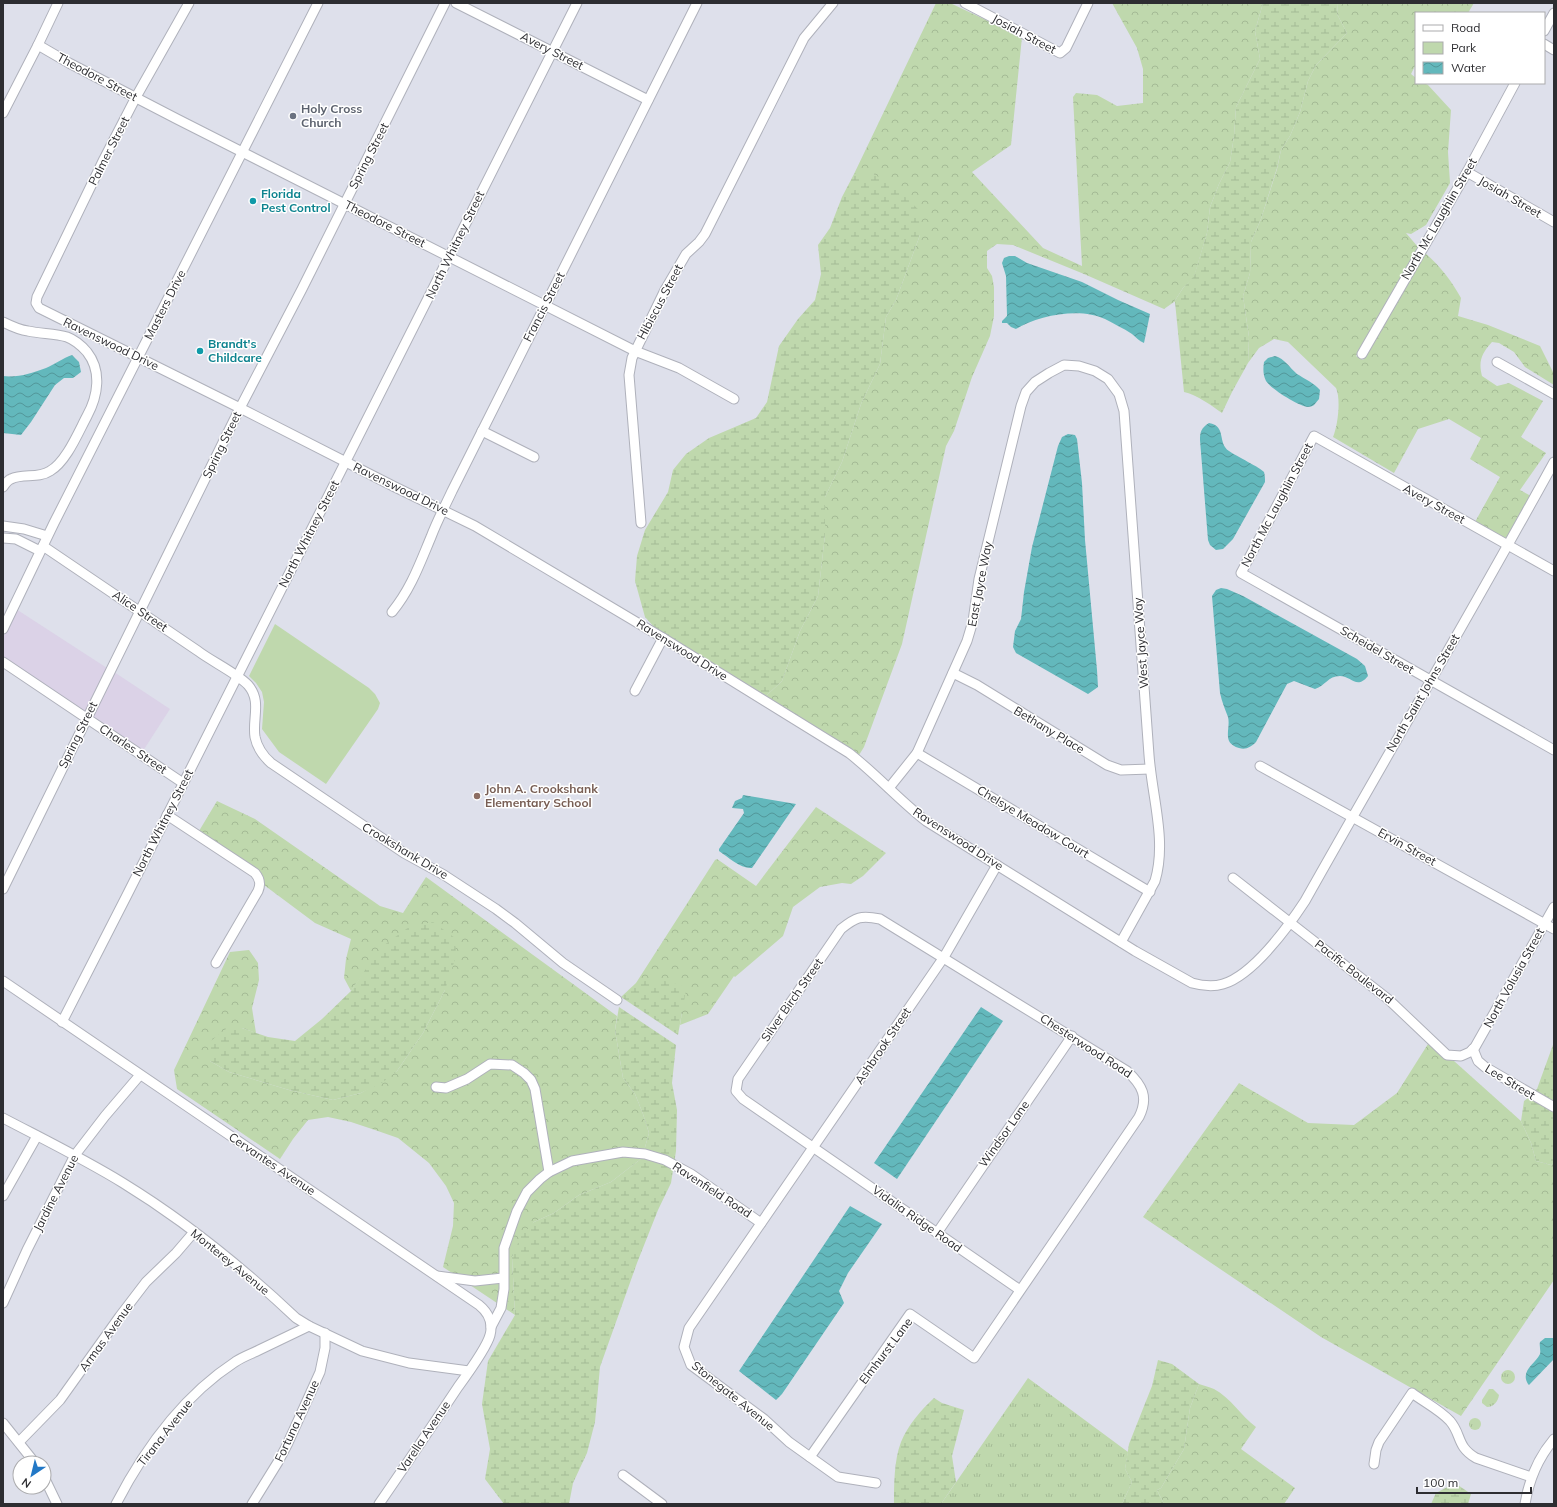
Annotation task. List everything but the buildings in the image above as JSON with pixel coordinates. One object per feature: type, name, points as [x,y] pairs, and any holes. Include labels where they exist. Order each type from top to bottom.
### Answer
[{"type":"street","points":[[3,113],[58,3]]},
{"type":"street","name":"Palmer Street","points":[[36,303],[37,297],[104,159],[189,3]]},
{"type":"street","name":"Masters Drive","points":[[3,629],[47,536],[318,3]]},
{"type":"street","name":"Spring Street","points":[[3,888],[240,408],[445,3]]},
{"type":"street","name":"Avery Street","points":[[456,3],[648,100]]},
{"type":"street","name":"North Whitney Street","points":[[62,1022],[577,3]]},
{"type":"street","name":"Francis Street","points":[[392,612],[408,589],[443,510],[697,3]]},
{"type":"street","name":"Hibiscus Street","points":[[641,522],[629,375],[630,365],[635,351],[675,272],[686,254],[705,234],[804,38],[833,3]]},
{"type":"street","name":"Josiah Street","points":[[965,3],[1057,52],[1062,52],[1066,48],[1088,3]]},
{"type":"street","points":[[1545,29],[1554,13]]},
{"type":"street","name":"Theodore Street","points":[[38,45],[136,98],[344,204],[635,351],[679,368],[734,399]]},
{"type":"street","points":[[1545,45],[1554,50]]},
{"type":"street","name":"North Mc Laughlin Street","points":[[1362,354],[1467,172],[1514,84]]},
{"type":"street","name":"Josiah Street","points":[[1467,172],[1554,222]]},
{"type":"street","name":"Ravenswood Drive","points":[[36,303],[39,308],[475,526],[663,638],[849,754],[866,766],[926,821],[1121,942],[1192,983],[1216,986],[1231,980],[1247,969],[1266,952],[1290,922]]},
{"type":"street","points":[[3,322],[15,328],[29,332],[69,338],[81,345],[93,359],[97,371],[96,390],[93,404],[70,448],[60,462],[50,471],[40,475],[10,479],[3,487]]},
{"type":"street","points":[[1497,362],[1554,394]]},
{"type":"street","name":"East Jayce Way","points":[[889,788],[917,753],[953,673],[973,621],[979,579],[1019,413],[1026,392],[1035,382],[1049,373],[1064,365],[1071,366]]},
{"type":"street","name":"West Jayce Way","points":[[1071,366],[1079,366],[1095,370],[1108,378],[1118,394],[1124,411],[1150,769],[1160,843],[1158,871],[1150,892],[1121,942]]},
{"type":"street","points":[[482,431],[534,457]]},
{"type":"street","name":"Avery Street","points":[[1314,436],[1554,571]]},
{"type":"street","name":"North Mc Laughlin Street","points":[[1241,573],[1314,436]]},
{"type":"street","name":"North Saint Johns Street","points":[[1290,922],[1305,902],[1554,462]]},
{"type":"street","points":[[3,526],[47,536]]},
{"type":"street","name":"Alice Street","points":[[3,538],[16,539],[41,548],[237,676]]},
{"type":"street","name":"Scheidel Street","points":[[1241,573],[1554,750]]},
{"type":"street","points":[[636,691],[663,638]]},
{"type":"street","name":"Charles Street","points":[[3,662],[183,783]]},
{"type":"street","name":"Bethany Place","points":[[953,673],[977,685],[1107,765],[1120,770],[1150,769]]},
{"type":"street","name":"Crookshank Drive","points":[[237,676],[248,685],[254,694],[257,708],[255,736],[259,748],[270,763],[404,853],[444,875],[496,909],[562,963],[617,1000]]},
{"type":"street","name":"Chelsye Meadow Court","points":[[917,753],[1150,892]]},
{"type":"street","name":"Ervin Street","points":[[1260,766],[1353,816],[1554,929]]},
{"type":"street","points":[[167,815],[255,873],[259,879],[260,887],[258,892],[216,963]]},
{"type":"street","name":"Ashbrook Street","points":[[761,1223],[944,957],[997,865]]},
{"type":"street","name":"Pacific Boulevard","points":[[1233,878],[1388,999],[1447,1054],[1461,1056],[1474,1049]]},
{"type":"street","name":"North Volusia Street","points":[[1474,1049],[1554,907]]},
{"type":"street","name":"Silver Birch Street","points":[[813,1148],[743,1099],[736,1091],[738,1078],[841,929],[855,919],[867,916],[880,919],[944,957]]},
{"type":"street","name":"Chesterwood Road","points":[[944,957],[1127,1071],[1137,1080],[1144,1093],[1143,1108],[1139,1117],[1020,1290]]},
{"type":"street","name":"Cervantes Avenue","points":[[3,981],[483,1308],[490,1319],[491,1327]]},
{"type":"street","name":"Windsor Lane","points":[[936,1233],[1072,1036]]},
{"type":"street","name":"Lee Street","points":[[1474,1049],[1478,1061],[1485,1067],[1554,1107]]},
{"type":"street","points":[[436,1087],[446,1088],[467,1080],[490,1064],[512,1065],[524,1073],[531,1080],[535,1089],[549,1172]]},
{"type":"street","name":"Jardine Avenue","points":[[3,1303],[75,1155],[140,1075]]},
{"type":"street","name":"Monterey Avenue","points":[[3,1118],[75,1155],[130,1188],[194,1232],[258,1284],[296,1318],[309,1326],[362,1351],[383,1357],[408,1363],[469,1370]]},
{"type":"street","points":[[3,1196],[38,1136]]},
{"type":"street","name":"Vidalia Ridge Road","points":[[813,1148],[1020,1290]]},
{"type":"street","name":"Ravenfield Road","points":[[491,1327],[501,1308],[504,1289],[504,1248],[517,1211],[527,1192],[549,1172],[572,1161],[622,1152],[645,1154],[666,1160],[677,1165],[761,1223]]},
{"type":"street","name":"Stonegate Avenue","points":[[761,1223],[689,1328],[684,1347],[691,1365],[764,1419],[789,1442],[838,1476],[876,1483]]},
{"type":"street","name":"Armas Avenue","points":[[19,1442],[60,1400],[146,1282],[176,1253],[194,1232]]},
{"type":"street","points":[[435,1276],[474,1281],[503,1278]]},
{"type":"street","name":"Elmhurst Lane","points":[[810,1457],[910,1314],[974,1358],[1020,1290]]},
{"type":"street","name":"Tirana Avenue","points":[[116,1504],[151,1446],[200,1390],[236,1362],[309,1326]]},
{"type":"street","points":[[469,1370],[489,1340],[491,1327]]},
{"type":"street","name":"Fortuna Avenue","points":[[252,1504],[287,1445],[320,1372],[325,1348],[325,1333]]},
{"type":"street","name":"Varella Avenue","points":[[379,1504],[469,1370]]},
{"type":"street","points":[[1374,1464],[1379,1442],[1412,1393],[1450,1421],[1455,1428],[1460,1441],[1470,1454],[1476,1458],[1531,1477]]},
{"type":"street","points":[[3,1423],[29,1455]]},
{"type":"street","points":[[1525,1504],[1531,1477],[1545,1450],[1554,1438]]},
{"type":"street","points":[[623,1475],[662,1504]]},
{"type":"street","points":[[52,1494],[57,1504]]},
{"type":"shaded area","points":[[16,609],[107,668],[85,712],[3,657],[3,638]]},
{"type":"shaded area","points":[[114,672],[170,709],[143,751],[92,717]]},
{"type":"green space","points":[[936,3],[950,3],[1022,37],[1011,145],[972,172],[1043,248],[1082,266],[1073,97],[1076,93],[1097,95],[1117,106],[1143,103],[1143,69],[1137,48],[1112,3],[1263,3],[1255,31],[1260,59],[1236,107],[1230,162],[1210,207],[1207,233],[1194,277],[1183,288],[1174,302],[1164,309],[1013,245],[997,244],[987,251],[987,268],[992,276],[994,287],[994,316],[990,336],[972,377],[954,431],[946,446],[902,644],[864,747],[859,755],[766,696],[782,681],[800,631],[818,596],[825,535],[825,497],[842,462],[861,404],[880,364],[886,317],[896,300],[920,235],[873,174],[854,174]]},
{"type":"green space","points":[[1263,3],[1338,3],[1337,14],[1347,33],[1316,65],[1308,81],[1300,112],[1290,136],[1281,150],[1261,219],[1251,242],[1250,273],[1243,296],[1249,337],[1248,363],[1222,413],[1199,398],[1184,392],[1174,302],[1183,288],[1194,276],[1207,233],[1210,207],[1230,162],[1236,107],[1260,59],[1255,31]]},
{"type":"green space","points":[[1338,3],[1474,3],[1469,12],[1415,12],[1415,66],[1411,74],[1415,77],[1415,84],[1428,85],[1451,110],[1448,152],[1450,183],[1426,225],[1411,234],[1406,233],[1418,247],[1356,356],[1363,360],[1424,252],[1445,274],[1461,298],[1458,316],[1488,325],[1540,346],[1554,374],[1554,385],[1525,367],[1514,352],[1499,343],[1492,342],[1483,354],[1480,366],[1482,376],[1497,386],[1509,383],[1543,401],[1521,437],[1546,453],[1520,490],[1531,496],[1507,539],[1475,522],[1500,477],[1470,459],[1481,438],[1449,419],[1418,429],[1394,473],[1333,437],[1338,412],[1338,393],[1336,388],[1288,342],[1274,339],[1259,348],[1248,363],[1249,337],[1243,296],[1250,273],[1251,242],[1261,219],[1277,169],[1281,150],[1290,136],[1300,112],[1308,81],[1316,65],[1347,33],[1337,14]]},
{"type":"green space","points":[[854,174],[873,174],[893,185],[921,212],[920,235],[896,300],[886,317],[880,364],[861,404],[842,462],[825,497],[825,535],[818,596],[800,631],[782,681],[766,696],[655,628],[645,617],[635,581],[637,556],[645,530],[668,492],[673,470],[686,454],[709,438],[756,418],[767,402],[779,346],[798,319],[815,300],[821,274],[818,245],[830,228],[842,197]]},
{"type":"green space","points":[[275,624],[369,688],[375,694],[380,703],[378,709],[326,784],[279,752],[262,729],[264,702],[262,692],[249,676]]},
{"type":"green space","points":[[217,801],[255,819],[380,906],[403,913],[426,877],[617,1016],[615,1030],[623,1078],[635,1094],[649,1133],[642,1158],[611,1182],[579,1195],[554,1213],[534,1222],[512,1257],[515,1315],[443,1267],[453,1226],[454,1203],[446,1186],[429,1163],[398,1138],[351,1122],[328,1117],[308,1120],[280,1159],[177,1089],[174,1070],[230,952],[249,950],[258,963],[259,980],[252,1008],[256,1033],[242,1028],[210,1061],[229,1072],[289,1090],[333,1100],[361,1093],[397,1071],[423,1033],[445,990],[364,973],[351,991],[344,978],[346,959],[351,939],[315,923],[264,885],[263,877],[258,869],[199,831]]},
{"type":"green space","points":[[816,807],[886,853],[863,876],[851,884],[842,883],[820,887],[793,907],[783,936],[735,977],[734,976],[708,1014],[680,1025],[682,1012],[636,983],[715,860],[717,859],[756,886]]},
{"type":"green space","points":[[433,922],[455,938],[456,956],[445,990],[423,1033],[397,1071],[383,1082],[361,1093],[333,1100],[289,1090],[229,1072],[210,1061],[208,1043],[226,1029],[242,1028],[268,1037],[295,1041],[322,1019],[351,991],[380,948],[409,927]]},
{"type":"green space","points":[[655,979],[679,984],[686,990],[678,1035],[621,997],[636,983]]},
{"type":"green space","points":[[619,1007],[676,1045],[672,1083],[677,1110],[676,1151],[671,1183],[658,1210],[637,1263],[600,1367],[595,1422],[587,1453],[573,1483],[569,1504],[504,1504],[485,1479],[490,1449],[482,1404],[488,1361],[515,1315],[512,1257],[521,1236],[534,1222],[554,1213],[579,1195],[611,1182],[642,1158],[649,1133],[635,1094],[623,1078],[615,1030]]},
{"type":"green space","points":[[1554,1042],[1554,1102],[1534,1091],[1537,1089]]},
{"type":"green space","points":[[1428,1044],[1445,1058],[1454,1061],[1521,1121],[1531,1143],[1536,1161],[1551,1165],[1554,1163],[1554,1280],[1461,1416],[1321,1337],[1143,1217],[1239,1083],[1308,1123],[1354,1125],[1397,1093]]},
{"type":"green space","points":[[1528,1098],[1554,1112],[1554,1163],[1551,1165],[1536,1161],[1531,1143],[1521,1121],[1524,1101]]},
{"type":"green space","points":[[1158,1360],[1172,1364],[1199,1384],[1190,1408],[1184,1449],[1161,1488],[1157,1490],[1164,1504],[1122,1504],[1132,1482],[1125,1469],[1129,1444],[1152,1386]]},
{"type":"green space","points":[[1508,1370],[1513,1372],[1515,1377],[1513,1382],[1508,1384],[1503,1382],[1501,1377],[1503,1372]]},
{"type":"green space","points":[[1028,1378],[1128,1452],[1125,1469],[1132,1482],[1122,1504],[941,1504]]},
{"type":"green space","points":[[1199,1384],[1212,1388],[1220,1393],[1256,1427],[1241,1449],[1295,1488],[1284,1504],[1164,1504],[1157,1490],[1161,1488],[1184,1449],[1190,1408]]},
{"type":"green space","points":[[1489,1389],[1493,1389],[1499,1395],[1498,1399],[1492,1406],[1487,1407],[1482,1403],[1482,1400]]},
{"type":"green space","points":[[934,1398],[942,1403],[964,1410],[952,1456],[956,1482],[941,1504],[894,1504],[894,1481],[901,1442],[915,1418]]},
{"type":"green space","points":[[1475,1418],[1479,1420],[1481,1424],[1479,1428],[1475,1430],[1471,1428],[1469,1424],[1471,1420]]},
{"type":"green space","points":[[1455,1483],[1471,1494],[1468,1504],[1431,1504],[1436,1493]]},
{"type":"water","points":[[1015,256],[1027,263],[1082,282],[1150,314],[1144,343],[1129,332],[1095,315],[1072,313],[1060,314],[1036,320],[1016,329],[1007,323],[1002,323],[1007,316],[1006,276],[1002,263],[1004,258]]},
{"type":"water","points":[[72,355],[79,362],[81,372],[73,378],[64,378],[55,385],[21,435],[3,433],[3,376],[19,376],[36,372]]},
{"type":"water","points":[[1275,356],[1282,359],[1297,374],[1320,390],[1319,399],[1314,405],[1308,407],[1298,404],[1279,392],[1266,381],[1264,376],[1264,362],[1268,358]]},
{"type":"water","points":[[1209,423],[1215,425],[1220,431],[1225,448],[1262,470],[1265,478],[1265,482],[1233,539],[1223,549],[1216,550],[1210,545],[1208,540],[1200,440],[1202,430]]},
{"type":"water","points":[[1068,434],[1075,435],[1077,439],[1097,670],[1098,687],[1088,694],[1016,653],[1013,647],[1015,631],[1021,619],[1032,547],[1058,446],[1062,437]]},
{"type":"water","points":[[1221,588],[1243,596],[1357,659],[1365,666],[1368,676],[1361,682],[1357,682],[1344,677],[1336,676],[1315,689],[1294,681],[1287,684],[1256,742],[1250,747],[1242,749],[1233,746],[1228,739],[1229,722],[1220,693],[1212,596],[1216,590]]},
{"type":"water","points":[[743,795],[796,804],[752,868],[739,865],[719,851],[744,813],[743,809],[732,808],[735,801],[742,798]]},
{"type":"water","points":[[981,1007],[1003,1021],[897,1179],[874,1163]]},
{"type":"water","points":[[850,1206],[882,1224],[848,1273],[839,1291],[844,1303],[782,1394],[776,1400],[739,1371]]},
{"type":"water","points":[[1545,1338],[1554,1338],[1554,1359],[1529,1385],[1526,1379],[1527,1371],[1538,1358],[1540,1354],[1540,1342]]},
{"type":"place","name":"Holy Cross Church","points":[[293,116]]},
{"type":"place","name":"Florida Pest Control","points":[[253,201]]},
{"type":"place","name":"Brandt's Childcare","points":[[200,351]]},
{"type":"place","name":"John A. Crookshank Elementary School","points":[[477,796]]}]
